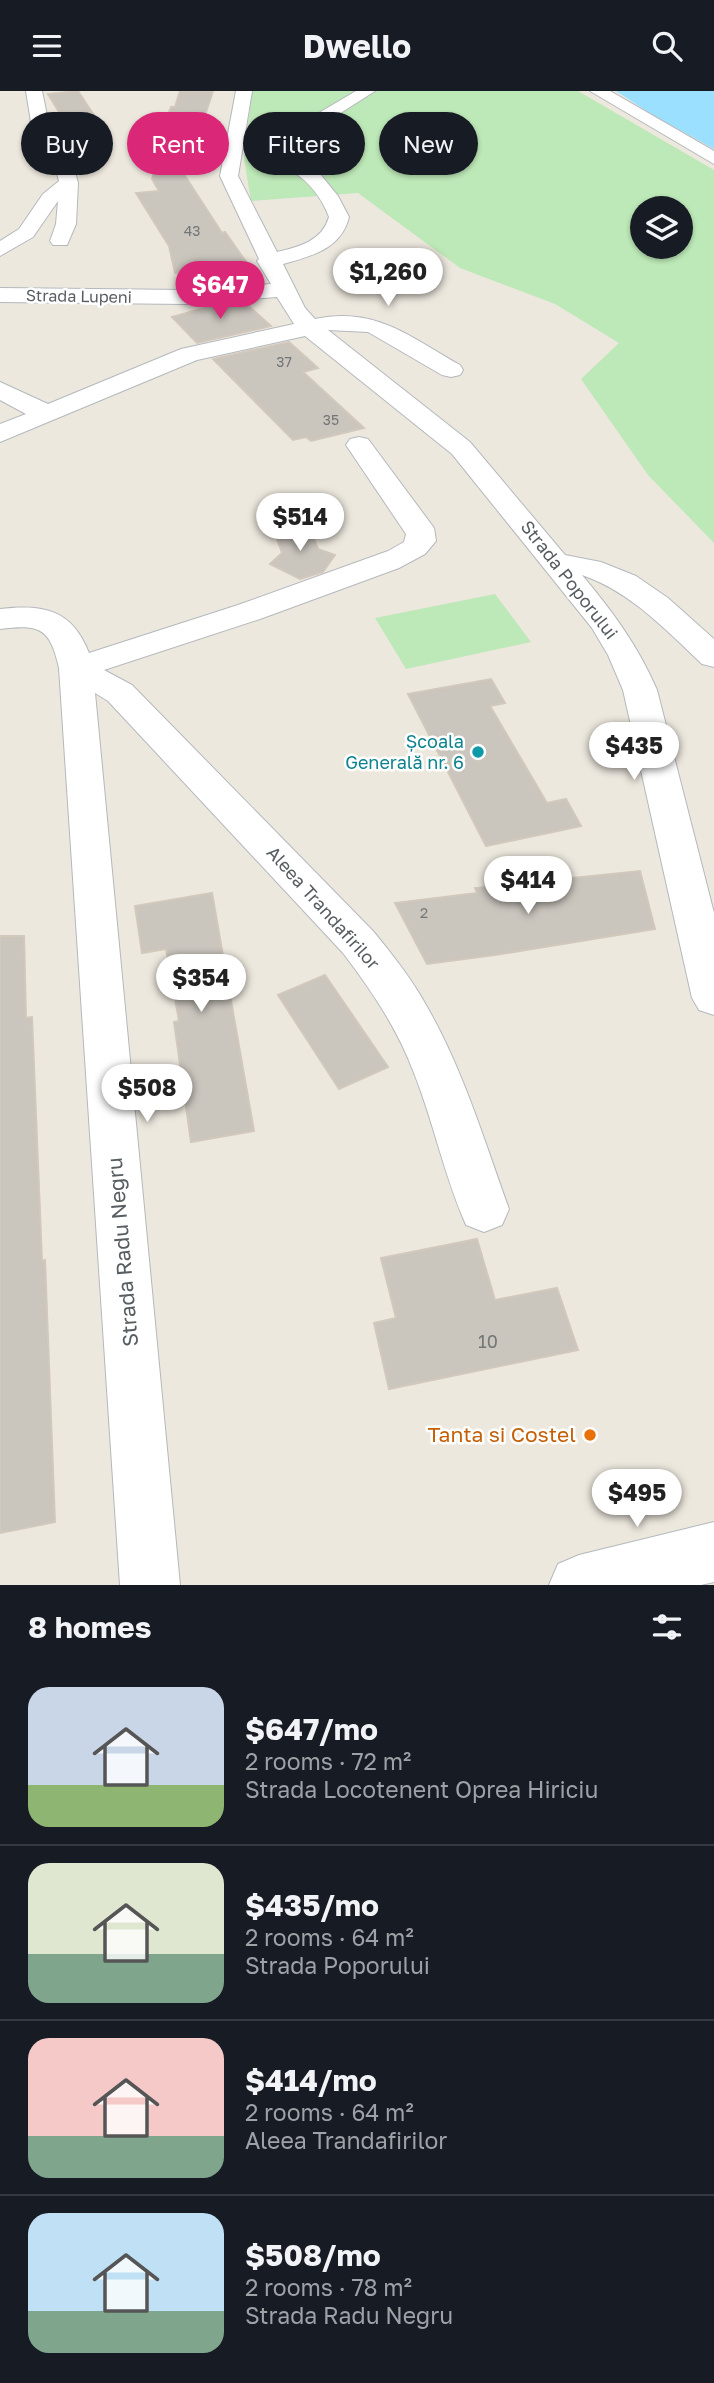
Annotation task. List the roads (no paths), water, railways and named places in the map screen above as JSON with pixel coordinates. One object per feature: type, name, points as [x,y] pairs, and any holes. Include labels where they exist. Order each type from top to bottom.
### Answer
[{"type":"street","points":[[34,91],[43,141],[63,161],[69,183],[66,224],[60,241]]},
{"type":"street","name":"Strada Poporului","points":[[244,91],[229,176],[268,261],[295,311],[309,327],[461,448],[606,624],[625,655],[640,690],[714,998]]},
{"type":"street","points":[[332,112],[367,91]]},
{"type":"street","points":[[598,91],[714,159]]},
{"type":"street","points":[[232,154],[243,154]]},
{"type":"street","points":[[268,261],[322,243],[331,236],[339,217],[330,198],[309,175]]},
{"type":"street","points":[[0,250],[26,233],[50,198],[69,183]]},
{"type":"street","name":"Strada Lupeni","points":[[0,295],[186,297],[283,290]]},
{"type":"street","points":[[0,434],[190,353],[348,321],[374,326],[451,370]]},
{"type":"street","points":[[0,390],[47,414]]},
{"type":"street","points":[[76,668],[247,615],[405,554],[420,544],[422,536],[419,528],[359,445]]},
{"type":"street","points":[[557,563],[591,568],[619,578],[644,593],[714,657]]},
{"type":"street","name":"Strada Radu Negru","points":[[0,619],[34,617],[55,622],[66,633],[76,668],[150,1585]]},
{"type":"street","name":"Aleea Trandafirilor","points":[[76,668],[120,692],[358,942],[392,985],[418,1031],[437,1074],[484,1209]]},
{"type":"street","points":[[579,1585],[714,1552]]},
{"type":"water","points":[[616,91],[714,91],[714,149],[651,114]]},
{"type":"place","name":"Școala Generală nr. 6","points":[[478,752]]},
{"type":"place","name":"Tanta si Costel","points":[[590,1435]]}]
